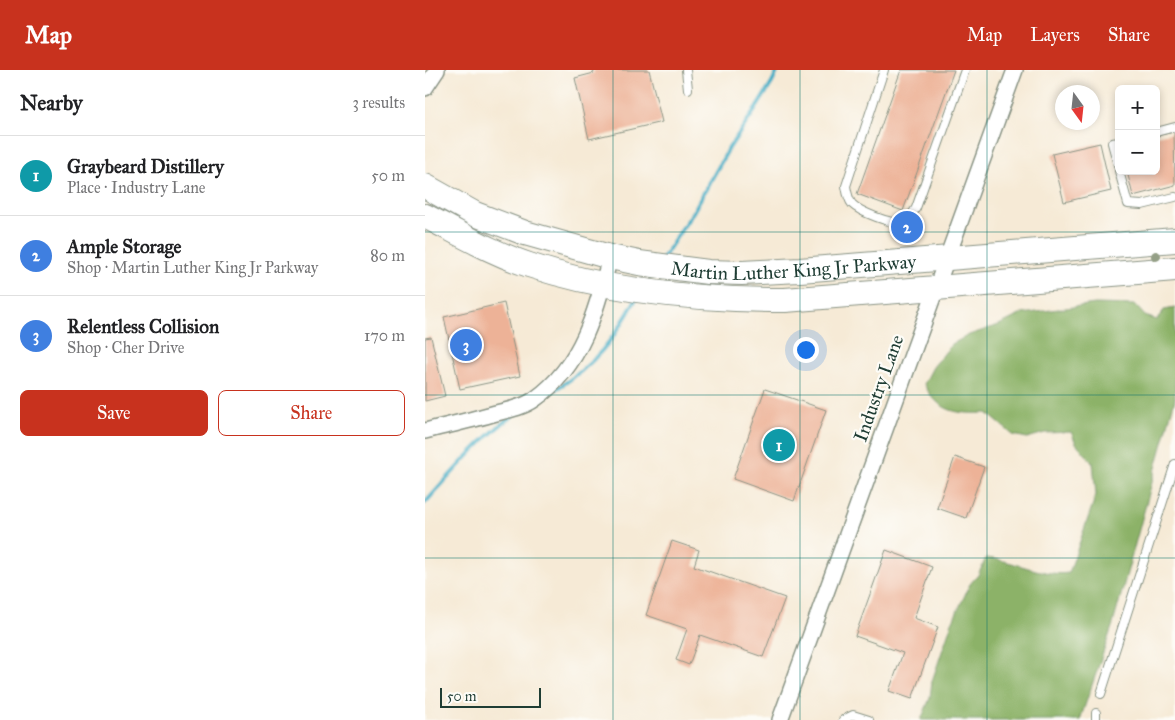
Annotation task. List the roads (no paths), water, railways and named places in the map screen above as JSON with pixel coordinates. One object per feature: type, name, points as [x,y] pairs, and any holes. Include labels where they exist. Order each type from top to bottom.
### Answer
[{"type":"main road","name":"Martin Luther King Jr Parkway","points":[[425,186],[475,214],[525,233],[610,257],[669,268],[708,272],[742,273],[1175,240]]},
{"type":"main road","name":"Martin Luther King Jr Parkway","points":[[425,216],[481,245],[527,265],[603,285],[691,297],[785,300],[1175,269]]},
{"type":"street","points":[[425,88],[437,70]]},
{"type":"street","name":"Industry Lane","points":[[780,720],[945,259],[1015,70]]},
{"type":"street","points":[[425,431],[516,408],[534,400],[561,376],[571,363],[591,323],[610,257]]},
{"type":"lane","points":[[686,70],[688,89]]},
{"type":"lane","points":[[884,70],[846,186],[851,203],[859,210],[892,222],[903,222],[916,208],[965,70]]},
{"type":"lane","points":[[1160,131],[1175,127]]},
{"type":"lane","points":[[1115,143],[1112,143],[1115,155]]},
{"type":"lane","points":[[1120,175],[1128,204],[1142,205],[1175,197]]},
{"type":"lane","points":[[1101,694],[1175,464]]},
{"type":"lane","points":[[843,720],[853,715],[869,720]]},
{"type":"waterway","points":[[663,258],[693,212],[729,148],[772,83],[778,70]]},
{"type":"waterway","points":[[556,389],[582,371],[602,350],[620,326],[636,299]]},
{"type":"waterway","points":[[425,503],[456,468],[513,415]]},
{"type":"place","name":"Ample Storage","points":[[907,227]]},
{"type":"place","name":"Relentless Collision","points":[[466,345]]},
{"type":"place","name":"Graybeard Distillery","points":[[779,445]]}]
